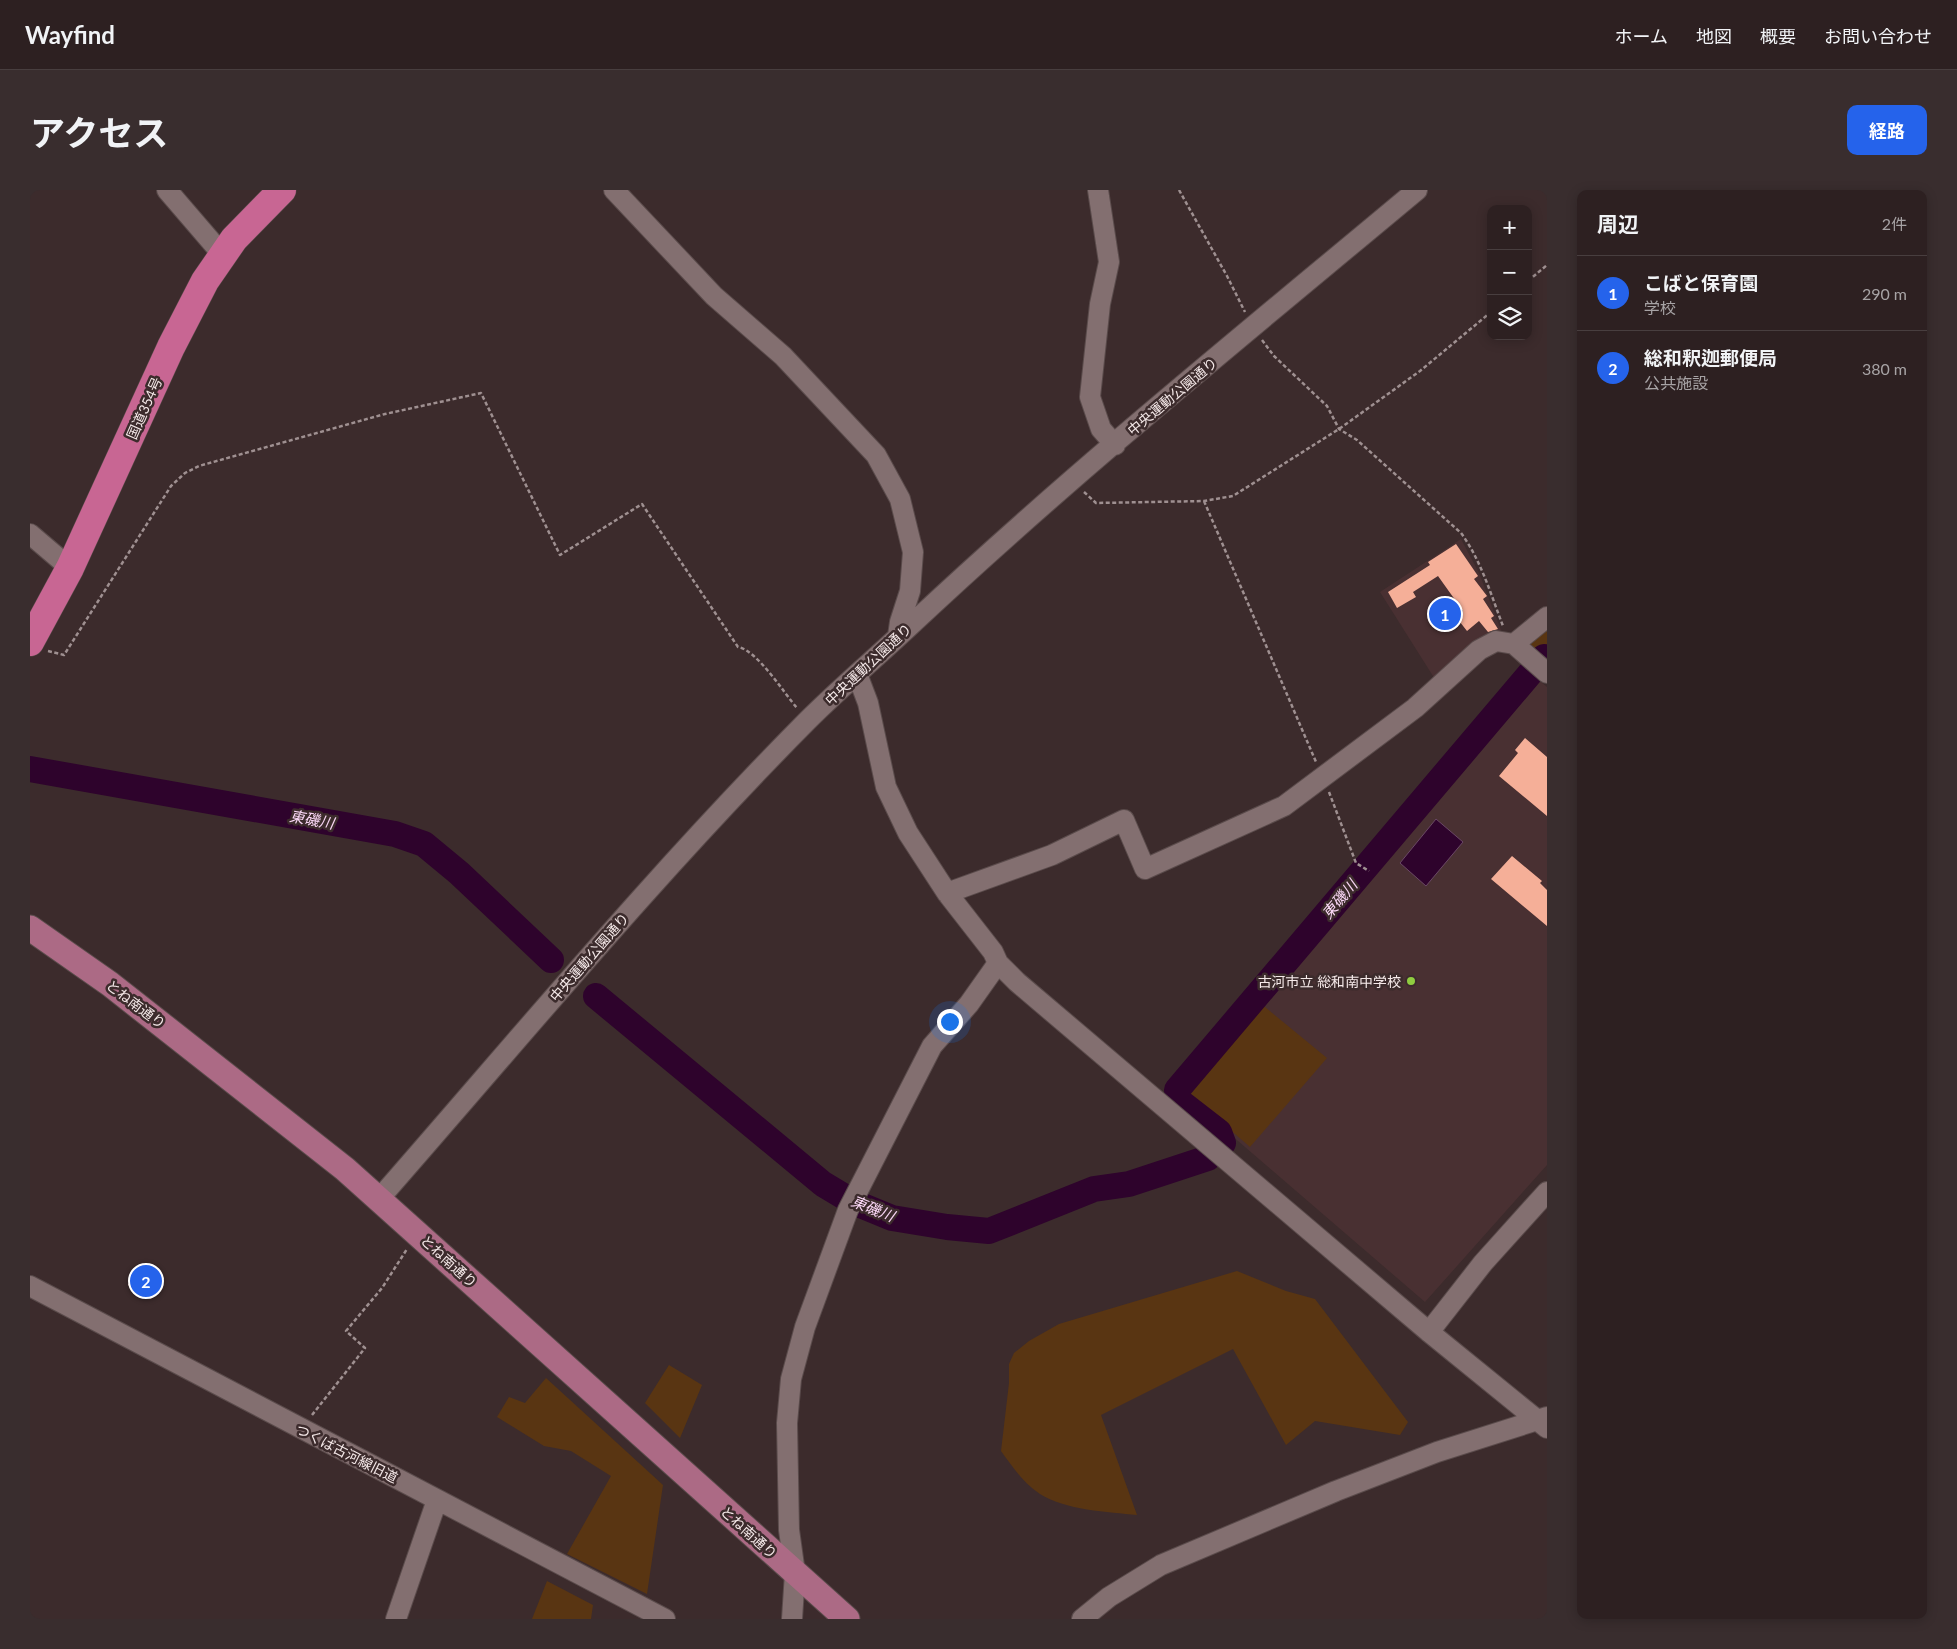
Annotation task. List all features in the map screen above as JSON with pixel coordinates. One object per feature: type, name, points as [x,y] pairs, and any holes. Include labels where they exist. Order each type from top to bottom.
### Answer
[{"type":"highway","name":"国道354号","points":[[36,646],[171,347],[205,281],[222,254],[257,214],[282,190]]},
{"type":"main road","name":"とね南通り","points":[[30,928],[110,984],[338,1163],[420,1234],[846,1619]]},
{"type":"street","points":[[168,190],[222,254]]},
{"type":"street","points":[[614,190],[714,296],[789,362],[876,455],[900,499],[913,552],[910,591],[900,622],[898,636]]},
{"type":"street","points":[[1098,190],[1109,262],[1100,304],[1090,397],[1101,429],[1115,445]]},
{"type":"street","name":"中央運動公園通り","points":[[379,1199],[652,885],[706,825],[807,721],[996,545],[1417,190]]},
{"type":"street","points":[[30,534],[70,568]]},
{"type":"street","points":[[1514,644],[1547,617]]},
{"type":"street","points":[[947,894],[1052,855],[1124,820],[1145,869],[1260,819],[1284,806],[1415,708],[1479,650],[1496,641],[1514,644],[1547,673]]},
{"type":"street","points":[[857,674],[868,704],[886,788],[908,833],[947,894],[993,952],[998,964],[1429,1332],[1544,1422]]},
{"type":"street","points":[[792,1619],[795,1573],[789,1530],[786,1423],[790,1379],[805,1328],[851,1203],[932,1046],[970,1004],[998,964]]},
{"type":"street","points":[[1429,1332],[1483,1263],[1547,1192]]},
{"type":"street","name":"つくば古河線旧道","points":[[30,1286],[666,1619]]},
{"type":"street","points":[[1082,1619],[1109,1597],[1161,1565],[1336,1491],[1437,1452],[1544,1422]]},
{"type":"street","points":[[396,1619],[437,1500]]},
{"type":"path","points":[[1179,190],[1227,276],[1239,302],[1274,356],[1327,406],[1339,429],[1357,440],[1461,532],[1469,543],[1503,626],[1514,644]]},
{"type":"path","points":[[1532,278],[1547,265]]},
{"type":"path","points":[[1072,480],[1096,503],[1204,501],[1233,496],[1339,429],[1420,371],[1487,315]]},
{"type":"path","points":[[36,646],[64,655],[171,486],[185,473],[199,466],[386,414],[481,393],[560,555],[642,504],[738,648],[745,648],[755,657],[807,721]]},
{"type":"path","points":[[1204,501],[1323,776],[1356,863],[1369,871]]},
{"type":"path","points":[[301,1429],[365,1348],[346,1331],[382,1288],[403,1252],[420,1234]]},
{"type":"shaded area","points":[[1461,539],[1479,573],[1501,630],[1438,684],[1380,592]]},
{"type":"shaded area","points":[[1547,617],[1547,670],[1514,644]]},
{"type":"shaded area","name":"古河市立 総和南中学校","points":[[1535,677],[1547,687],[1547,1165],[1425,1302],[1180,1091]]},
{"type":"shaded area","points":[[30,764],[119,781],[117,790],[30,773]]},
{"type":"shaded area","points":[[1436,819],[1463,842],[1426,886],[1400,863]]},
{"type":"shaded area","points":[[1260,1003],[1327,1058],[1250,1147],[1183,1089]]},
{"type":"shaded area","points":[[1237,1271],[1286,1291],[1315,1299],[1408,1422],[1400,1435],[1315,1421],[1286,1445],[1233,1349],[1101,1415],[1137,1515],[1061,1504],[1040,1494],[1028,1485],[1001,1451],[1009,1383],[1009,1364],[1014,1353],[1029,1341],[1059,1324]]},
{"type":"shaded area","points":[[669,1365],[702,1385],[680,1438],[645,1403]]},
{"type":"shaded area","points":[[546,1378],[663,1485],[647,1594],[567,1554],[611,1476],[571,1451],[544,1446],[497,1417],[509,1397],[525,1403]]},
{"type":"shaded area","points":[[547,1581],[593,1605],[591,1619],[532,1619]]},
{"type":"building","points":[[1456,544],[1478,576],[1474,579],[1487,596],[1483,599],[1494,616],[1491,618],[1498,629],[1488,632],[1479,621],[1467,631],[1456,617],[1463,611],[1438,576],[1413,592],[1416,597],[1397,608],[1388,592],[1430,565],[1428,562]]},
{"type":"building","points":[[1525,738],[1547,757],[1547,816],[1499,776],[1518,753],[1515,750]]},
{"type":"building","points":[[1512,856],[1542,881],[1540,883],[1547,890],[1547,926],[1491,879]]},
{"type":"building","points":[[141,1264],[164,1278],[151,1299],[128,1285]]},
{"type":"waterway","name":"東磯川","points":[[1223,1143],[1219,1132],[1179,1101],[1177,1090],[1544,657],[1547,659]]},
{"type":"waterway","name":"東磯川","points":[[30,769],[395,834],[424,844],[459,873],[551,960]]},
{"type":"waterway","name":"東磯川","points":[[596,996],[823,1184],[853,1202],[892,1218],[947,1227],[989,1231],[1094,1189],[1129,1184],[1208,1158]]},
{"type":"place","name":"こばと保育園","points":[[1445,614]]},
{"type":"place","name":"古河市立 総和南中学校","points":[[1411,981]]},
{"type":"place","name":"総和釈迦郵便局","points":[[146,1281]]}]
